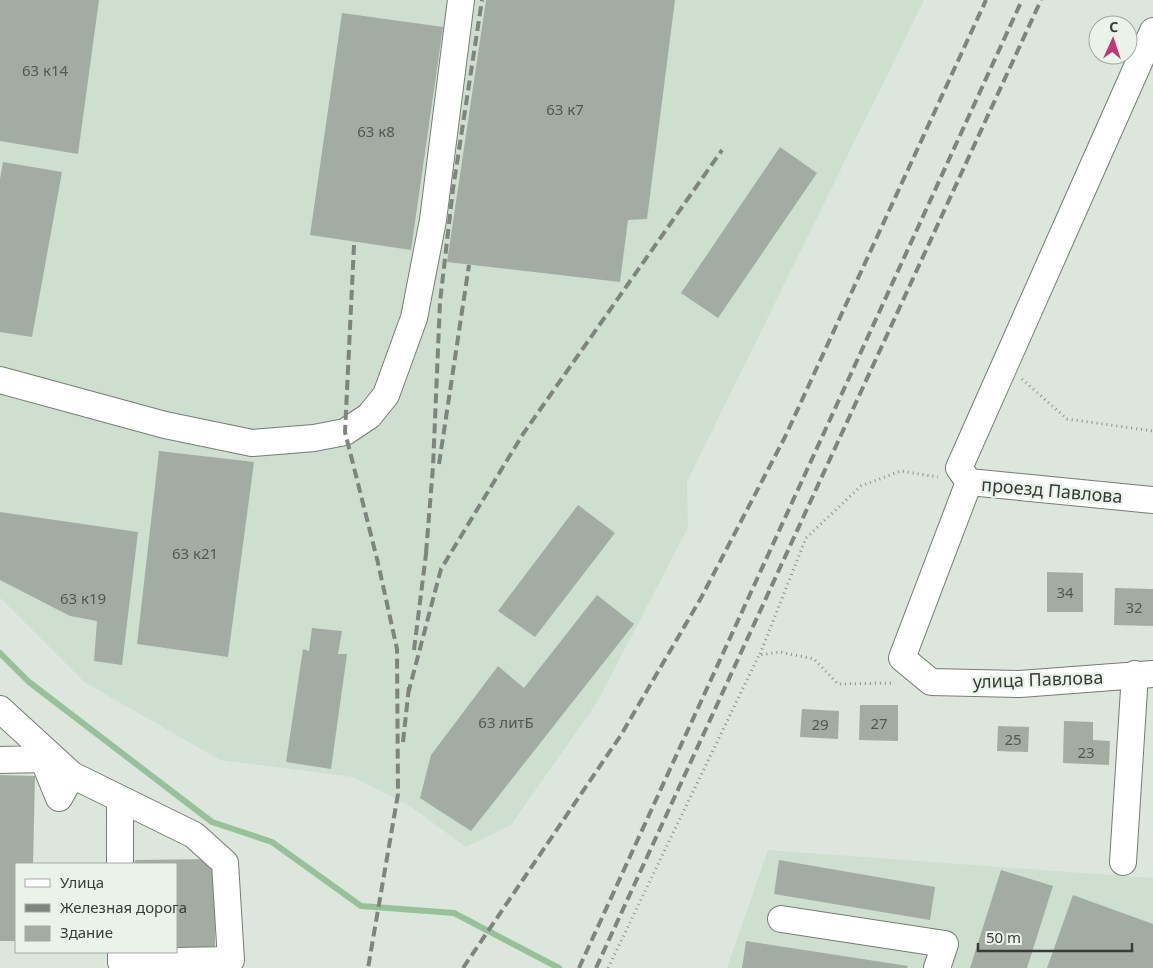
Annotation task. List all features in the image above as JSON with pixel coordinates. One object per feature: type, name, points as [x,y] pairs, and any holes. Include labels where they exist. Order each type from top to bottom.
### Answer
[{"type":"street","points":[[0,380],[165,425],[252,443],[314,438],[345,432],[369,416],[386,395],[414,318],[433,220],[461,0]]},
{"type":"street","points":[[931,682],[902,658],[964,475],[1005,364],[1153,31]]},
{"type":"street","name":"проезд Павлова","points":[[964,475],[1153,500]]},
{"type":"street","points":[[1123,862],[1144,674]]},
{"type":"street","name":"улица Павлова","points":[[931,682],[1020,684],[1144,674]]},
{"type":"street","points":[[0,709],[72,775],[194,835],[225,863],[231,960],[121,962],[121,953]]},
{"type":"street","points":[[0,760],[43,759],[58,798],[72,775]]},
{"type":"street","points":[[120,799],[120,863]]},
{"type":"street","points":[[781,919],[944,944],[937,968]]},
{"type":"path","points":[[1005,364],[1067,420],[1153,431]]},
{"type":"path","points":[[608,967],[759,655],[806,538],[861,486],[900,471],[964,475]]},
{"type":"path","points":[[759,655],[780,652],[814,659],[838,684],[931,682]]},
{"type":"shaded area","points":[[0,0],[924,0],[687,482],[688,528],[596,704],[511,825],[466,847],[411,807],[353,777],[220,760],[84,682],[0,598]]},
{"type":"shaded area","points":[[768,850],[1153,878],[1153,968],[727,968]]},
{"type":"building","points":[[0,0],[99,0],[78,154],[0,141]]},
{"type":"building","points":[[486,0],[675,0],[647,219],[628,220],[620,282],[447,262]]},
{"type":"building","points":[[342,13],[443,27],[411,250],[310,235]]},
{"type":"building","points":[[780,147],[817,173],[718,318],[681,293]]},
{"type":"building","points":[[3,162],[62,172],[32,337],[0,332],[0,179]]},
{"type":"building","points":[[159,451],[254,462],[228,657],[137,644]]},
{"type":"building","points":[[578,505],[615,533],[535,637],[498,611]]},
{"type":"building","points":[[0,512],[138,532],[122,665],[94,661],[97,621],[70,616],[0,580]]},
{"type":"building","points":[[1047,572],[1083,573],[1083,612],[1047,612]]},
{"type":"building","points":[[1115,588],[1153,589],[1153,626],[1114,625]]},
{"type":"building","points":[[597,595],[634,624],[471,831],[420,798],[431,755],[498,666],[524,688]]},
{"type":"building","points":[[312,628],[342,631],[338,654],[347,654],[331,769],[286,762],[303,649],[309,651]]},
{"type":"building","points":[[860,705],[898,705],[898,741],[859,740]]},
{"type":"building","points":[[802,709],[839,711],[838,739],[800,737]]},
{"type":"building","points":[[1064,721],[1093,722],[1093,740],[1110,741],[1109,765],[1063,763]]},
{"type":"building","points":[[998,726],[1029,727],[1028,752],[997,751]]},
{"type":"building","points":[[0,775],[35,776],[33,863],[15,863],[15,941],[0,941]]},
{"type":"building","points":[[215,859],[215,949],[178,949],[178,863],[135,863],[135,860]]},
{"type":"building","points":[[779,860],[935,887],[930,920],[774,894]]},
{"type":"building","points":[[1001,870],[1053,886],[1027,968],[970,968]]},
{"type":"building","points":[[1073,895],[1153,924],[1153,968],[1047,968]]},
{"type":"building","points":[[746,941],[908,966],[907,968],[742,968]]},
{"type":"waterway","points":[[0,653],[29,682],[212,822],[272,842],[361,906],[454,913],[559,968]]},
{"type":"railway","points":[[426,553],[433,467],[440,302],[453,189],[482,0]]},
{"type":"railway","points":[[463,968],[621,735],[701,598],[785,437],[986,0]]},
{"type":"railway","points":[[579,968],[1022,0]]},
{"type":"railway","points":[[596,968],[1041,0]]},
{"type":"railway","points":[[408,694],[441,569],[523,434],[722,150]]},
{"type":"railway","points":[[354,245],[345,432],[378,563],[397,649],[398,794],[368,968]]},
{"type":"railway","points":[[439,464],[469,265]]},
{"type":"railway","points":[[414,650],[427,546]]},
{"type":"railway","points":[[403,742],[409,687]]}]
